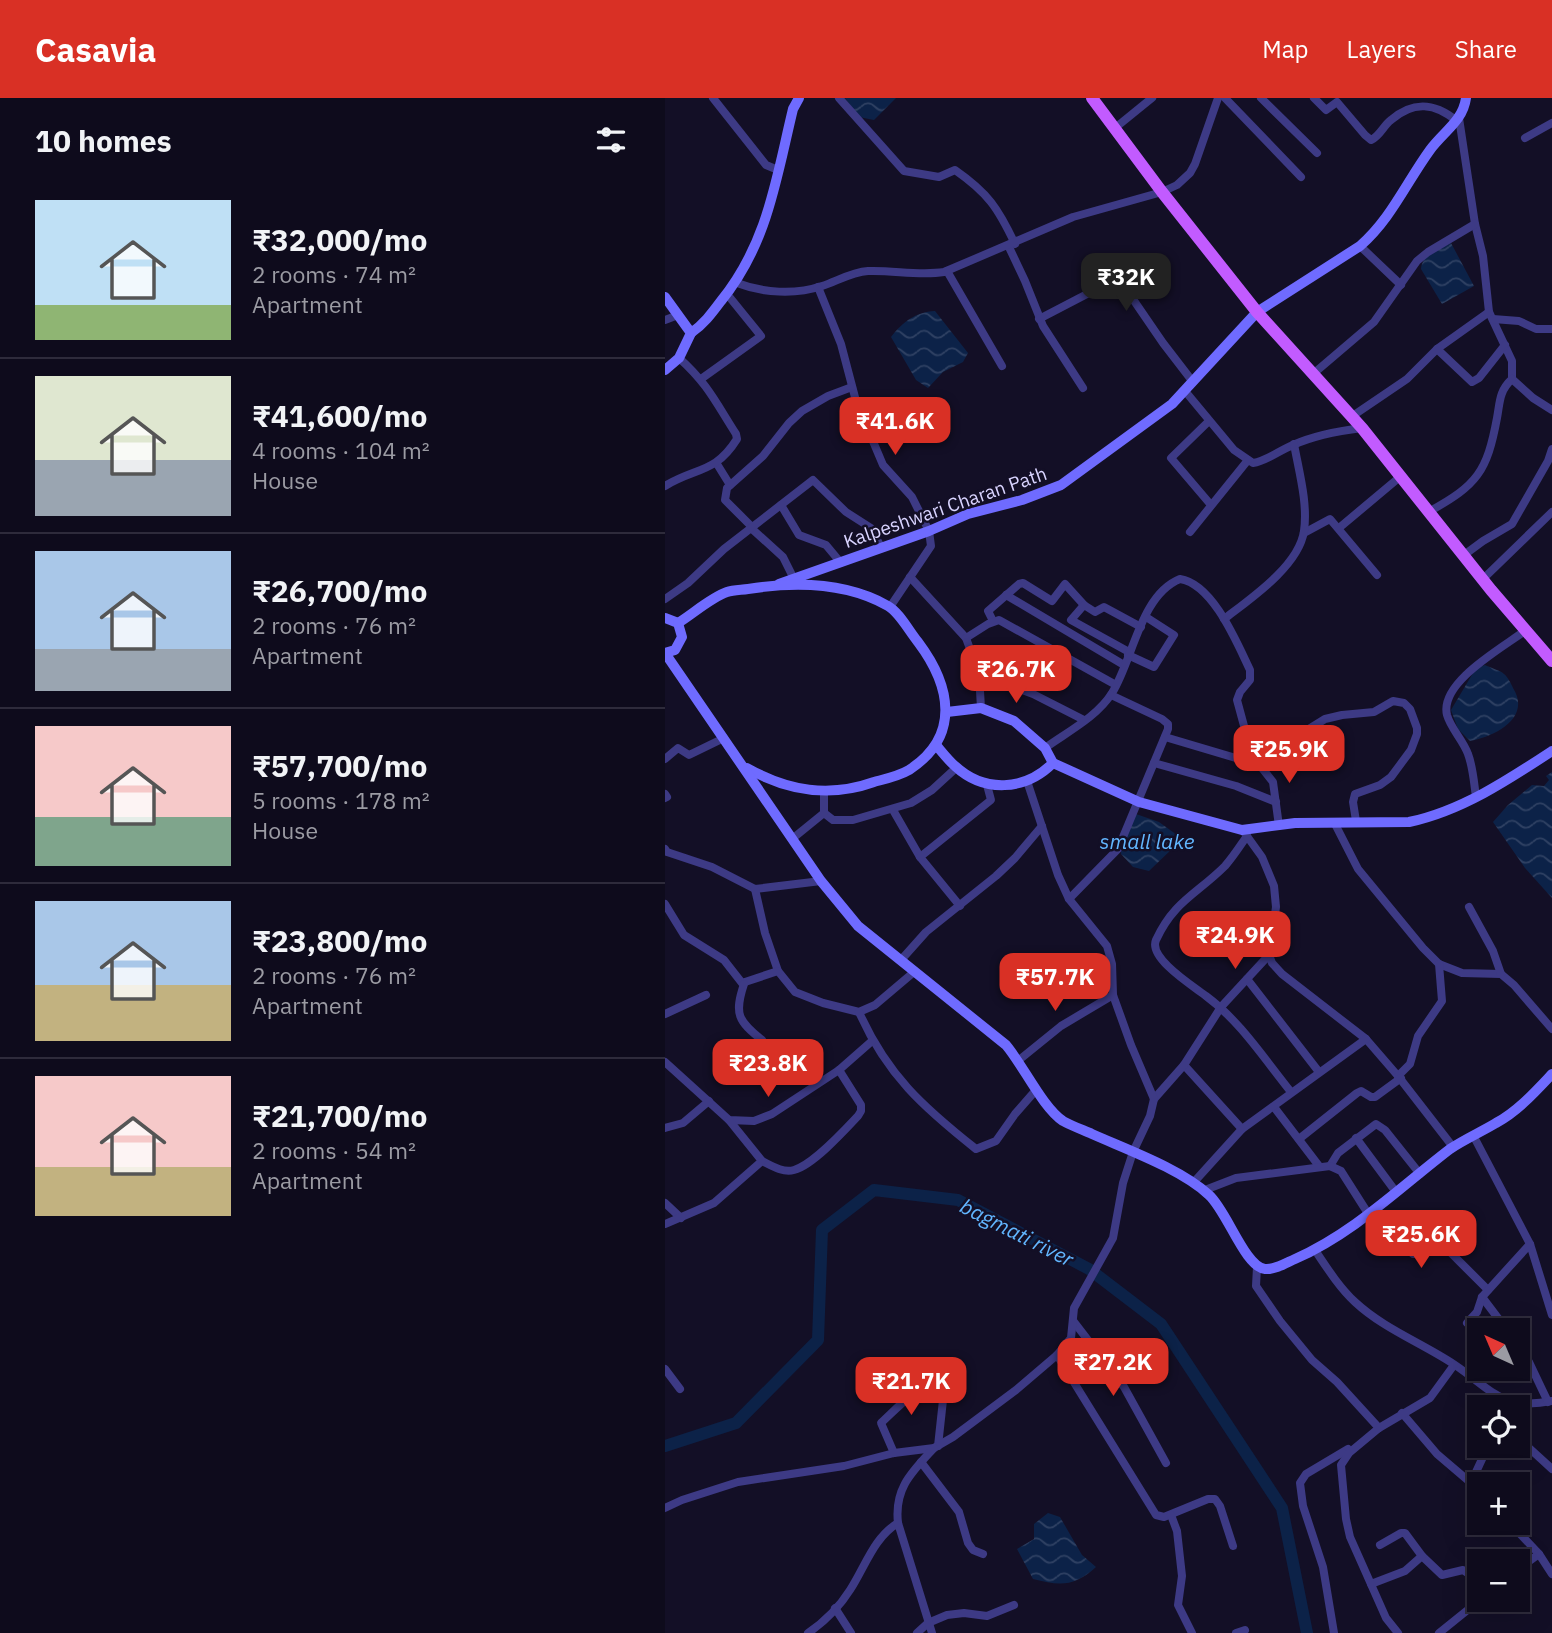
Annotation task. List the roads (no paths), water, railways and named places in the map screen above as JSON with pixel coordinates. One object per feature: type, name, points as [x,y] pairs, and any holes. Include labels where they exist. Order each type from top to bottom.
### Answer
[{"type":"main road","points":[[1092,98],[1257,312],[1362,428],[1552,661]]},
{"type":"street","points":[[713,98],[766,166],[778,170]]},
{"type":"street","points":[[665,370],[679,358],[691,332],[702,325],[737,283],[769,213],[793,109],[799,98]]},
{"type":"street","points":[[839,98],[904,171],[939,177],[955,170],[975,184],[999,211],[1039,319],[1083,388]]},
{"type":"street","points":[[1115,128],[1152,98]]},
{"type":"street","points":[[737,283],[750,288],[781,292],[818,287],[869,271],[929,274],[947,271],[1085,213],[1162,192],[1177,186],[1190,173],[1218,98]]},
{"type":"street","points":[[1224,98],[1301,177]]},
{"type":"street","points":[[1261,98],[1317,153]]},
{"type":"street","points":[[1314,98],[1326,110],[1338,102],[1371,139],[1378,136],[1392,118],[1421,106],[1436,107],[1458,120],[1491,315],[1512,361],[1512,379],[1501,392],[1488,454],[1478,475],[1458,495],[1430,511]]},
{"type":"street","name":"Kalpeshwari Charan Path","points":[[779,584],[929,531],[968,514],[1022,500],[1061,485],[1172,404],[1257,312],[1360,246],[1388,217],[1432,147],[1465,110],[1467,98]]},
{"type":"street","points":[[1525,138],[1551,126]]},
{"type":"street","points":[[1313,374],[1368,327],[1408,272],[1428,252],[1475,224]]},
{"type":"street","points":[[1360,246],[1401,285]]},
{"type":"street","points":[[947,271],[1002,366]]},
{"type":"street","points":[[1039,319],[1112,281],[1117,281],[1126,289],[1193,382]]},
{"type":"street","points":[[818,287],[841,344],[856,401],[883,464],[912,497],[929,531],[931,546],[890,607]]},
{"type":"street","points":[[701,379],[761,336],[727,294]]},
{"type":"street","points":[[665,297],[691,332]]},
{"type":"street","points":[[665,320],[678,315]]},
{"type":"street","points":[[1351,416],[1407,379],[1437,349],[1491,315],[1519,321],[1536,329],[1552,329]]},
{"type":"street","points":[[1437,349],[1472,382],[1477,381],[1505,345]]},
{"type":"street","points":[[665,486],[678,478],[717,464],[735,443],[736,433],[716,398],[679,358]]},
{"type":"street","points":[[1512,379],[1533,398],[1552,410]]},
{"type":"street","points":[[794,579],[783,556],[725,500],[725,492],[763,456],[802,411],[828,396],[852,387]]},
{"type":"street","points":[[1185,391],[1234,450],[1253,463],[1261,462],[1294,444],[1330,432],[1362,428]]},
{"type":"street","points":[[1209,421],[1171,458],[1212,505]]},
{"type":"street","points":[[1224,619],[1280,573],[1304,533],[1305,510],[1294,444]]},
{"type":"street","points":[[1464,555],[1512,524],[1548,461],[1552,449]]},
{"type":"street","points":[[1190,532],[1248,460]]},
{"type":"street","points":[[717,464],[730,485]]},
{"type":"street","points":[[1339,528],[1401,476]]},
{"type":"street","points":[[665,599],[811,481],[816,481],[846,512],[871,528],[881,547]]},
{"type":"street","points":[[781,505],[799,535],[826,545],[841,562]]},
{"type":"street","points":[[1484,578],[1552,512]]},
{"type":"street","points":[[1304,533],[1327,518],[1333,521],[1377,575]]},
{"type":"street","points":[[910,577],[967,638],[979,674],[981,708]]},
{"type":"street","points":[[1045,748],[1084,720],[1111,695],[1146,617],[1165,587],[1181,579],[1202,589],[1224,619],[1249,670],[1250,680],[1237,700],[1247,737],[1246,761]]},
{"type":"street","points":[[993,621],[988,611],[1019,584],[1023,583],[1052,601],[1065,584],[1084,605],[1095,612],[1104,607],[1141,627]]},
{"type":"street","points":[[678,623],[726,593],[779,584],[829,587],[850,592],[890,607],[924,650],[946,695],[947,712],[936,745],[908,770],[854,789],[809,791],[771,781],[744,766]]},
{"type":"street","points":[[1006,595],[1124,665]]},
{"type":"street","points":[[1084,605],[1071,620],[1154,667],[1174,635],[1146,617]]},
{"type":"street","points":[[665,618],[678,623],[682,632],[681,642],[675,650],[665,653],[821,881],[858,926],[1006,1045],[1019,1060],[1036,1090],[1061,1120],[1133,1152],[1205,1190],[1223,1210],[1245,1254],[1257,1267],[1271,1269],[1315,1250],[1369,1215],[1453,1147],[1519,1107],[1552,1074]]},
{"type":"street","points":[[967,638],[993,621],[1005,622],[1039,644],[1116,685]]},
{"type":"street","points":[[1476,797],[1467,751],[1448,716],[1448,701],[1454,689],[1475,666],[1526,631]]},
{"type":"street","points":[[979,674],[1033,694],[1084,720]]},
{"type":"street","points":[[1069,899],[1115,853],[1139,802],[1168,727],[1162,719],[1111,695]]},
{"type":"street","points":[[1258,763],[1325,719],[1374,712],[1393,701],[1404,703],[1410,709],[1415,723],[1415,740],[1391,777],[1380,785],[1355,794],[1353,802],[1356,821]]},
{"type":"street","points":[[947,712],[981,708],[1014,721],[1045,748],[1053,763],[1139,802],[1245,833],[1295,823],[1409,822],[1440,813],[1476,797],[1552,751]]},
{"type":"street","points":[[1165,737],[1258,763],[1273,782],[1279,826]]},
{"type":"street","points":[[665,759],[678,748],[689,755],[724,738]]},
{"type":"street","points":[[936,745],[956,768],[987,785],[1016,785],[1041,776],[1053,763]]},
{"type":"street","points":[[1154,763],[1236,786],[1276,802]]},
{"type":"street","points":[[824,813],[834,820],[853,820],[893,810],[932,790],[956,768]]},
{"type":"street","points":[[1027,781],[1058,875],[1069,899],[1107,946],[1112,964],[1113,995],[1154,1099]]},
{"type":"street","points":[[920,857],[992,800],[987,785]]},
{"type":"street","points":[[824,790],[824,813]]},
{"type":"street","points":[[893,810],[920,857],[960,906]]},
{"type":"street","points":[[792,839],[824,813]]},
{"type":"street","points":[[1335,824],[1358,869],[1439,964],[1462,973],[1501,974]]},
{"type":"street","points":[[901,960],[926,932],[1015,858],[1041,825]]},
{"type":"street","points":[[1245,833],[1270,872],[1274,886],[1276,907],[1269,955],[1272,963],[1282,974],[1366,1039],[1400,1077],[1453,1147]]},
{"type":"street","points":[[1245,833],[1226,865],[1182,901],[1154,943],[1155,953],[1221,1007],[1291,1093]]},
{"type":"street","points":[[666,852],[712,867],[755,889],[821,881]]},
{"type":"street","points":[[755,889],[765,933],[778,971],[795,992],[823,1003],[859,1012],[875,1005],[914,972]]},
{"type":"street","points":[[665,904],[684,935],[724,960],[744,984]]},
{"type":"street","points":[[1469,907],[1493,951],[1501,974],[1552,1029]]},
{"type":"street","points":[[932,1633],[898,1523],[900,1492],[921,1462],[936,1447],[1004,1399],[1057,1355],[1070,1338],[1074,1308],[1112,1238],[1123,1183],[1133,1152],[1150,1116],[1154,1099],[1184,1065],[1221,1007],[1269,955]]},
{"type":"street","points":[[1299,1139],[1357,1093],[1361,1091],[1375,1097],[1400,1077],[1410,1065],[1418,1036],[1442,1001],[1439,964]]},
{"type":"street","points":[[762,1040],[750,1031],[739,1017],[737,1003],[744,984],[778,971]]},
{"type":"street","points":[[1247,979],[1319,1072]]},
{"type":"street","points":[[665,1014],[706,995]]},
{"type":"street","points":[[1019,1060],[1054,1031],[1113,995]]},
{"type":"street","points":[[859,1012],[872,1041],[906,1089],[934,1116],[976,1149],[996,1141],[1036,1090]]},
{"type":"street","points":[[1194,1182],[1242,1129],[1366,1039]]},
{"type":"street","points":[[729,1121],[762,1119],[839,1070],[872,1041]]},
{"type":"street","points":[[665,1062],[729,1121],[762,1161],[779,1169],[794,1170],[821,1152],[861,1111],[861,1105],[839,1070]]},
{"type":"street","points":[[1184,1065],[1242,1129]]},
{"type":"street","points":[[665,1128],[683,1123],[709,1101]]},
{"type":"street","points":[[1274,1107],[1319,1166]]},
{"type":"street","points":[[1330,1166],[1335,1155],[1374,1125],[1379,1125],[1420,1174]]},
{"type":"street","points":[[1473,1135],[1530,1244],[1552,1315]]},
{"type":"street","points":[[1356,1138],[1396,1192]]},
{"type":"street","points":[[665,1224],[714,1203],[762,1161]]},
{"type":"street","points":[[1205,1190],[1236,1178],[1330,1166],[1341,1171],[1369,1215],[1413,1254],[1422,1254],[1437,1245],[1445,1247],[1488,1290]]},
{"type":"street","points":[[665,1203],[681,1218]]},
{"type":"street","points":[[1472,1318],[1477,1312],[1482,1297],[1530,1244]]},
{"type":"street","points":[[1315,1250],[1339,1285],[1362,1308],[1454,1365],[1492,1395]]},
{"type":"street","points":[[1257,1267],[1256,1286],[1280,1321],[1312,1360],[1337,1382],[1377,1427]]},
{"type":"street","points":[[1482,1297],[1498,1318]]},
{"type":"street","points":[[1073,1322],[1124,1387],[1166,1463]]},
{"type":"street","points":[[1057,1355],[1156,1515],[1161,1518],[1208,1499],[1215,1499],[1220,1506],[1233,1545]]},
{"type":"street","points":[[1530,1364],[1550,1402],[1530,1404]]},
{"type":"street","points":[[1334,1633],[1322,1567],[1303,1506],[1300,1483],[1307,1474],[1341,1454],[1377,1427],[1430,1398],[1454,1365]]},
{"type":"street","points":[[665,1369],[680,1389]]},
{"type":"street","points":[[894,1453],[881,1423],[899,1408],[927,1377],[944,1404],[936,1447]]},
{"type":"street","points":[[1402,1413],[1437,1454],[1467,1480]]},
{"type":"street","points":[[1377,1427],[1343,1460],[1341,1470],[1348,1528],[1386,1618],[1398,1633]]},
{"type":"street","points":[[665,1508],[681,1500],[738,1482],[844,1466],[894,1453],[936,1447]]},
{"type":"street","points":[[1530,1449],[1552,1469]]},
{"type":"street","points":[[921,1462],[958,1512],[968,1543],[973,1550],[983,1554]]},
{"type":"street","points":[[1171,1515],[1177,1531],[1182,1576],[1178,1605],[1192,1633]]},
{"type":"street","points":[[808,1633],[818,1626],[849,1592],[882,1536],[898,1523]]},
{"type":"street","points":[[1380,1545],[1405,1533],[1422,1556],[1442,1575],[1463,1570],[1467,1573]]},
{"type":"street","points":[[1521,1535],[1539,1554],[1549,1560],[1552,1574]]},
{"type":"street","points":[[1530,1561],[1539,1554]]},
{"type":"street","points":[[1371,1584],[1405,1570],[1422,1556]]},
{"type":"street","points":[[917,1633],[928,1623],[953,1613],[991,1615],[1014,1605]]},
{"type":"street","points":[[835,1608],[851,1633]]},
{"type":"street","points":[[1439,1633],[1467,1610]]},
{"type":"water","points":[[845,98],[896,98],[874,120],[859,117]]},
{"type":"water","points":[[1451,243],[1474,286],[1442,304],[1421,269],[1428,256]]},
{"type":"water","points":[[935,311],[968,353],[963,362],[943,372],[928,388],[916,380],[891,337],[910,319],[921,313]]},
{"type":"water","points":[[1485,665],[1507,677],[1518,699],[1518,708],[1508,724],[1490,735],[1470,741],[1458,729],[1451,710],[1476,668]]},
{"type":"water","points":[[1552,772],[1552,898],[1525,868],[1493,822],[1532,785],[1544,786],[1549,780],[1546,776]]},
{"type":"water","name":"small lake","points":[[1136,814],[1159,822],[1177,835],[1174,847],[1149,871],[1133,867],[1121,854],[1122,841]]},
{"type":"water","points":[[1048,1513],[1060,1517],[1082,1555],[1096,1567],[1088,1574],[1059,1584],[1033,1579],[1017,1549],[1034,1539],[1034,1524]]},
{"type":"waterway","name":"bagmati river","points":[[665,1446],[736,1423],[818,1340],[822,1230],[874,1190],[958,1200],[1089,1269],[1161,1324],[1282,1508],[1307,1633]]}]
